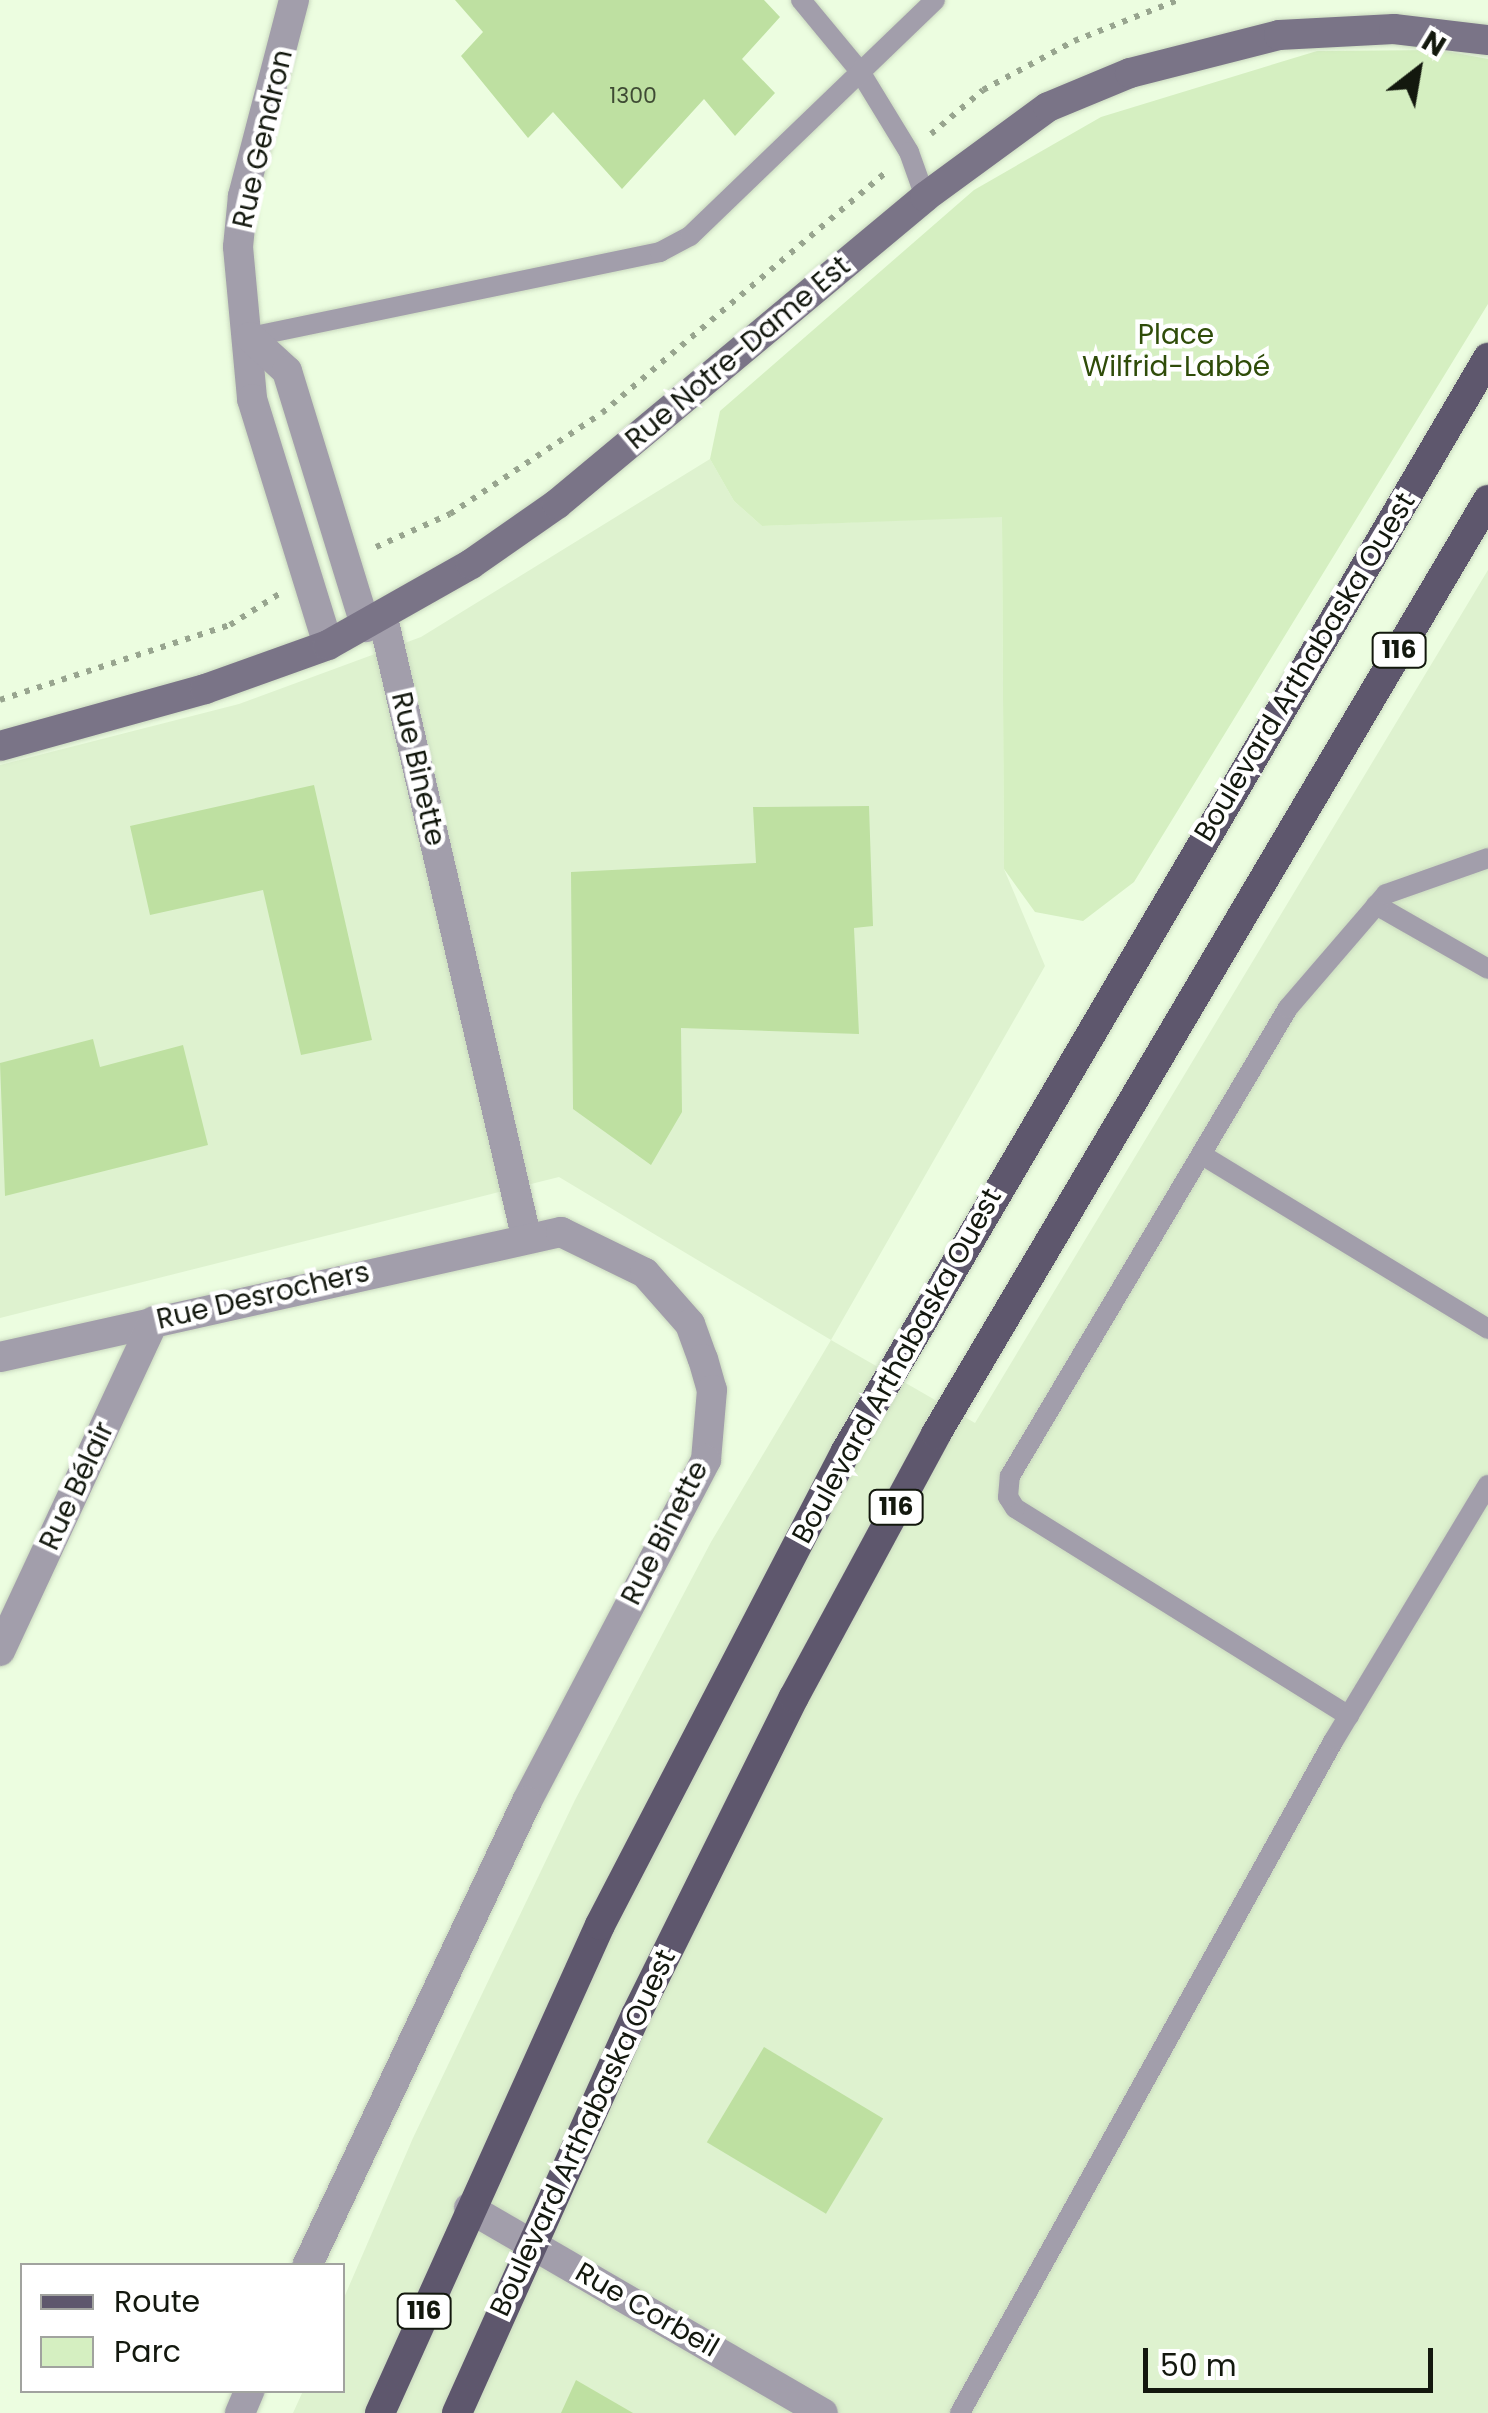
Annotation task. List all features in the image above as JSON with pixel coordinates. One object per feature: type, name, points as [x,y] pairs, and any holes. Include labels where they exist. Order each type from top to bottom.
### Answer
[{"type":"main road","name":"Boulevard Arthabaska Ouest","points":[[380,2413],[469,2208],[600,1925],[846,1451],[1488,358]]},
{"type":"main road","name":"Boulevard Arthabaska Ouest","points":[[457,2413],[530,2241],[785,1715],[936,1434],[1488,500]]},
{"type":"street","name":"Rue Gendron","points":[[294,0],[243,196],[238,247],[250,337],[252,398],[328,646]]},
{"type":"street","name":"Rue Notre-Dame Est","points":[[0,746],[204,689],[328,646],[374,622],[557,504],[925,197],[1048,107],[1130,72],[1279,35],[1394,30],[1488,40]]},
{"type":"street","points":[[250,337],[286,371],[344,561],[374,622]]},
{"type":"street","name":"Rue Binette","points":[[308,2263],[527,1801],[706,1460],[712,1390],[690,1324],[645,1273],[592,1242],[561,1232],[526,1236],[374,622]]},
{"type":"street","name":"Rue Desrochers","points":[[0,1357],[526,1236]]},
{"type":"street","name":"Rue Bélair","points":[[0,1651],[154,1321]]},
{"type":"street","name":"Rue Corbeil","points":[[469,2208],[823,2413]]},
{"type":"lane","points":[[800,0],[859,70],[909,152],[925,197]]},
{"type":"lane","points":[[250,337],[660,252],[690,236],[935,0]]},
{"type":"lane","points":[[1349,1716],[1008,1497],[1010,1476],[1288,1008],[1376,906],[1399,885],[1488,858]]},
{"type":"lane","points":[[1376,906],[1488,969]]},
{"type":"lane","points":[[1202,1154],[1488,1329]]},
{"type":"lane","points":[[960,2413],[1349,1716],[1488,1486]]},
{"type":"path","points":[[344,561],[450,514],[602,412],[983,90],[1074,41],[1178,0]]},
{"type":"path","points":[[0,700],[230,625],[306,578]]},
{"type":"shaded area","points":[[710,459],[734,501],[762,526],[1002,516],[1004,869],[1045,966],[831,1340],[559,1177],[0,1318],[0,765],[239,704],[421,637]]},
{"type":"shaded area","points":[[1488,570],[1488,2413],[293,2413],[302,2393],[345,2393],[345,2295],[413,2138],[575,1800],[711,1542],[831,1340],[975,1423]]},
{"type":"green space","name":"Place Wilfrid-Labbé","points":[[1440,50],[1488,59],[1488,304],[1134,882],[1083,921],[1035,912],[1004,869],[1002,517],[762,526],[734,501],[710,459],[720,411],[974,190],[1101,117],[1317,51]]},
{"type":"building","points":[[455,0],[764,0],[780,17],[742,59],[775,93],[735,136],[704,99],[622,189],[553,112],[528,138],[461,56],[483,32]]},
{"type":"building","points":[[314,785],[372,1040],[301,1055],[263,890],[150,915],[130,826]]},
{"type":"building","points":[[869,806],[873,926],[854,928],[859,1034],[681,1028],[682,1112],[651,1165],[573,1109],[571,872],[756,863],[753,807]]},
{"type":"building","points":[[93,1039],[100,1067],[183,1045],[208,1145],[5,1196],[0,1063]]},
{"type":"building","points":[[764,2047],[883,2119],[826,2214],[707,2142]]},
{"type":"building","points":[[576,2380],[633,2413],[561,2413]]}]
